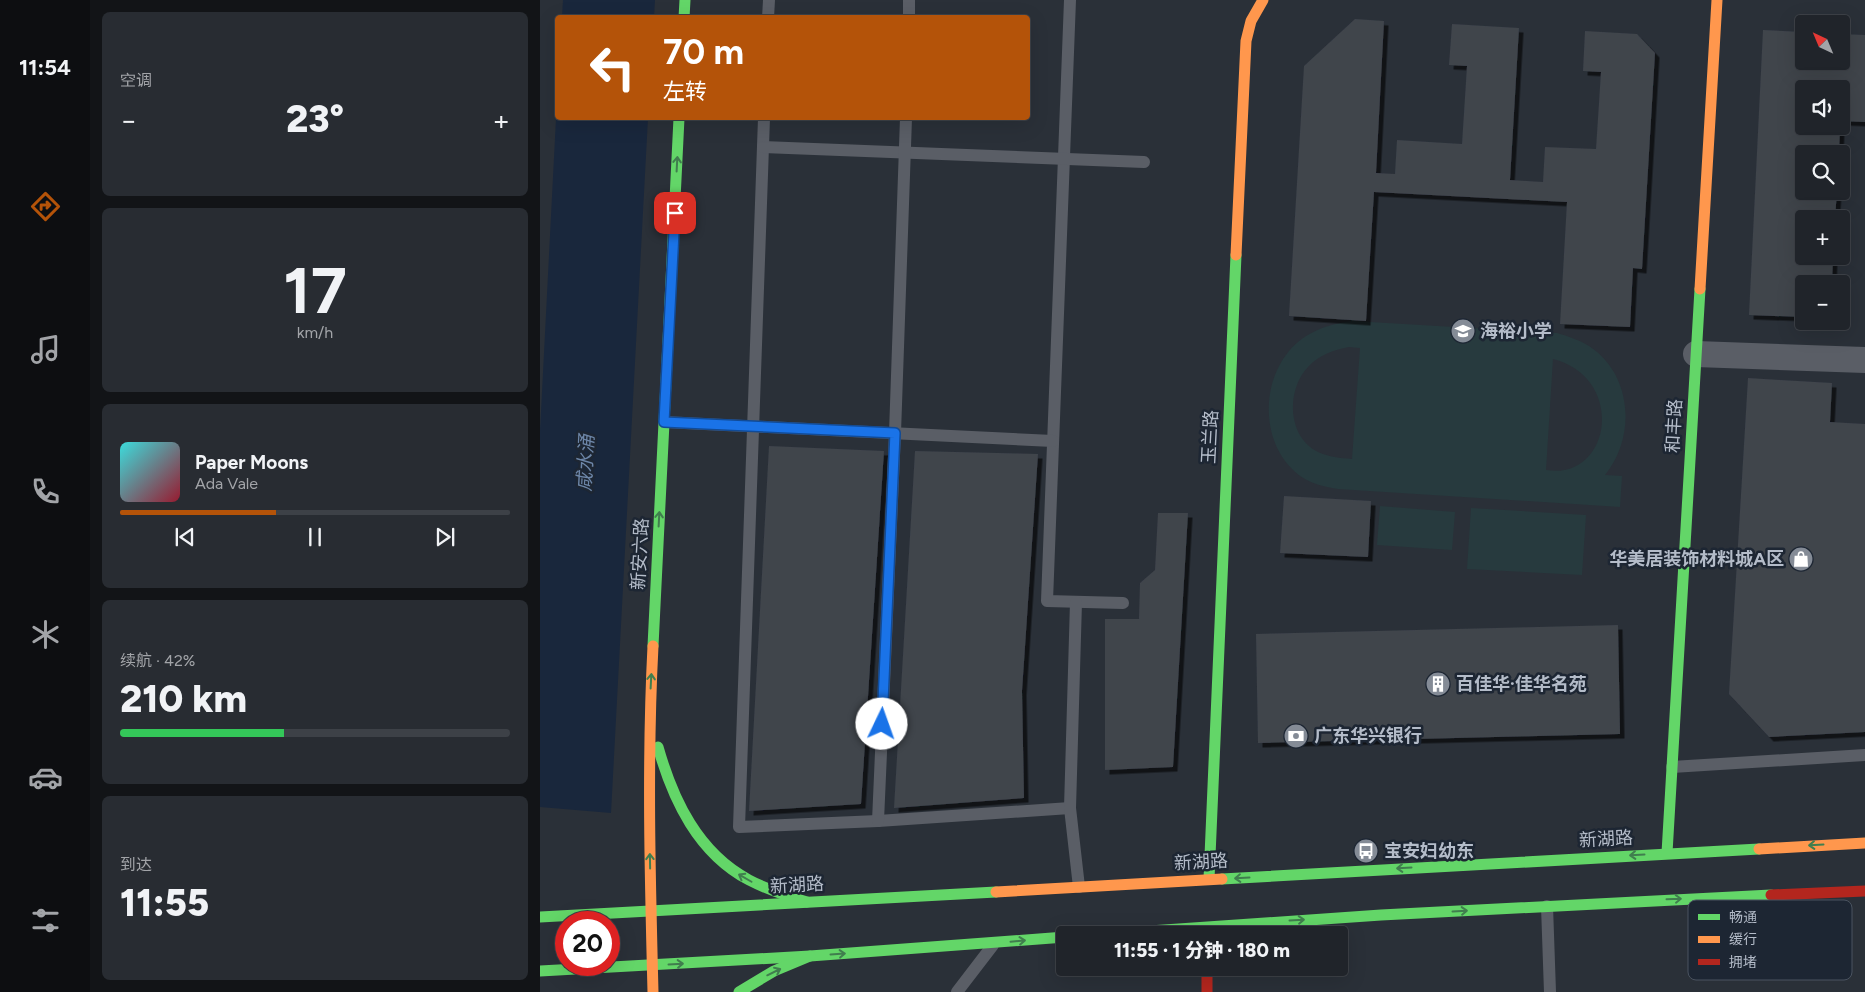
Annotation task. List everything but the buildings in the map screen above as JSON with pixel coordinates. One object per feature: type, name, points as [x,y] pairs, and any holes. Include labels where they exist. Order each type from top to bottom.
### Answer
[{"type":"main road","points":[[684,15],[685,0]]},
{"type":"main road","name":"玉兰路","points":[[1208,880],[1246,41],[1251,21],[1263,0]]},
{"type":"main road","name":"和丰路","points":[[1667,853],[1717,0]]},
{"type":"main road","name":"新安六路","points":[[653,992],[651,965],[650,710],[680,120]]},
{"type":"main road","points":[[650,710],[663,766],[677,802],[692,829],[706,847],[724,864],[745,878],[770,890],[807,902]]},
{"type":"main road","name":"新湖路","points":[[540,917],[1865,843]]},
{"type":"main road","points":[[1264,926],[1547,906],[1865,891]]},
{"type":"main road","points":[[540,971],[810,956],[1056,938]]},
{"type":"main road","points":[[740,992],[774,972],[810,956]]},
{"type":"main road","points":[[1207,976],[1207,992]]},
{"type":"street","points":[[1696,354],[1865,360]]},
{"type":"lane","points":[[768,15],[769,0]]},
{"type":"lane","points":[[909,0],[909,15]]},
{"type":"lane","points":[[1070,0],[1047,600],[1123,604]]},
{"type":"lane","points":[[764,120],[739,827],[878,822],[1070,808]]},
{"type":"lane","points":[[878,822],[895,433],[906,120]]},
{"type":"lane","points":[[763,147],[1144,162]]},
{"type":"lane","points":[[664,422],[1053,441]]},
{"type":"lane","points":[[1076,602],[1070,808],[1079,887]]},
{"type":"lane","points":[[1672,767],[1865,755]]},
{"type":"lane","points":[[1547,906],[1550,992]]},
{"type":"lane","points":[[957,992],[995,943]]},
{"type":"green space","points":[[1344,322],[1557,333],[1589,346],[1604,358],[1622,390],[1625,407],[1625,425],[1622,443],[1615,460],[1605,475],[1622,476],[1620,507],[1338,489],[1305,479],[1291,468],[1280,453],[1273,437],[1269,419],[1272,383],[1279,366],[1295,344],[1318,330]],"holes":[[[1349,347],[1360,348],[1352,459],[1326,455],[1308,445],[1300,436],[1295,425],[1293,412],[1296,388],[1308,367],[1317,359],[1327,354]],[[1553,359],[1577,370],[1592,386],[1600,405],[1602,426],[1596,445],[1585,460],[1568,469],[1546,470]]]},
{"type":"green space","points":[[1380,506],[1455,512],[1452,550],[1377,545]]},
{"type":"green space","points":[[1471,508],[1586,515],[1582,575],[1467,569]]},
{"type":"water","points":[[563,0],[655,0],[654,15],[562,15]]},
{"type":"water","name":"咸水涌","points":[[556,120],[648,120],[611,813],[540,807],[540,431]]},
{"type":"traffic: fast","points":[[684,15],[685,0]]},
{"type":"traffic: fast","points":[[653,646],[679,120]]},
{"type":"traffic: fast","points":[[1209,879],[1236,255]]},
{"type":"traffic: fast","points":[[1667,853],[1700,289]]},
{"type":"traffic: fast","points":[[658,747],[671,786],[680,805],[690,823],[715,855],[731,869],[749,880],[770,890],[807,902]]},
{"type":"traffic: fast","points":[[1222,879],[1759,849]]},
{"type":"traffic: fast","points":[[540,917],[996,892]]},
{"type":"traffic: fast","points":[[1222,926],[1381,915],[1771,895]]},
{"type":"traffic: fast","points":[[540,971],[810,956],[1056,938]]},
{"type":"traffic: fast","points":[[739,992],[774,971],[810,956]]},
{"type":"traffic: slow","points":[[1236,255],[1246,41],[1251,21],[1263,0]]},
{"type":"traffic: slow","points":[[1700,289],[1717,0]]},
{"type":"traffic: slow","points":[[653,646],[650,862],[653,992]]},
{"type":"traffic: slow","points":[[1759,849],[1865,843]]},
{"type":"traffic: slow","points":[[996,892],[1222,879]]},
{"type":"traffic: jam","points":[[1771,895],[1865,891]]},
{"type":"traffic: jam","points":[[1207,976],[1207,992]]},
{"type":"place","name":"海裕小学","points":[[1463,331]]},
{"type":"place","name":"华美居装饰材料城A区","points":[[1801,559]]},
{"type":"place","name":"百佳华·佳华名苑","points":[[1438,684]]},
{"type":"place","name":"广东华兴银行","points":[[1296,736]]},
{"type":"place","name":"宝安妇幼东","points":[[1366,851]]},
{"type":"route","points":[[675,213],[664,422],[895,433],[882,724]]}]
